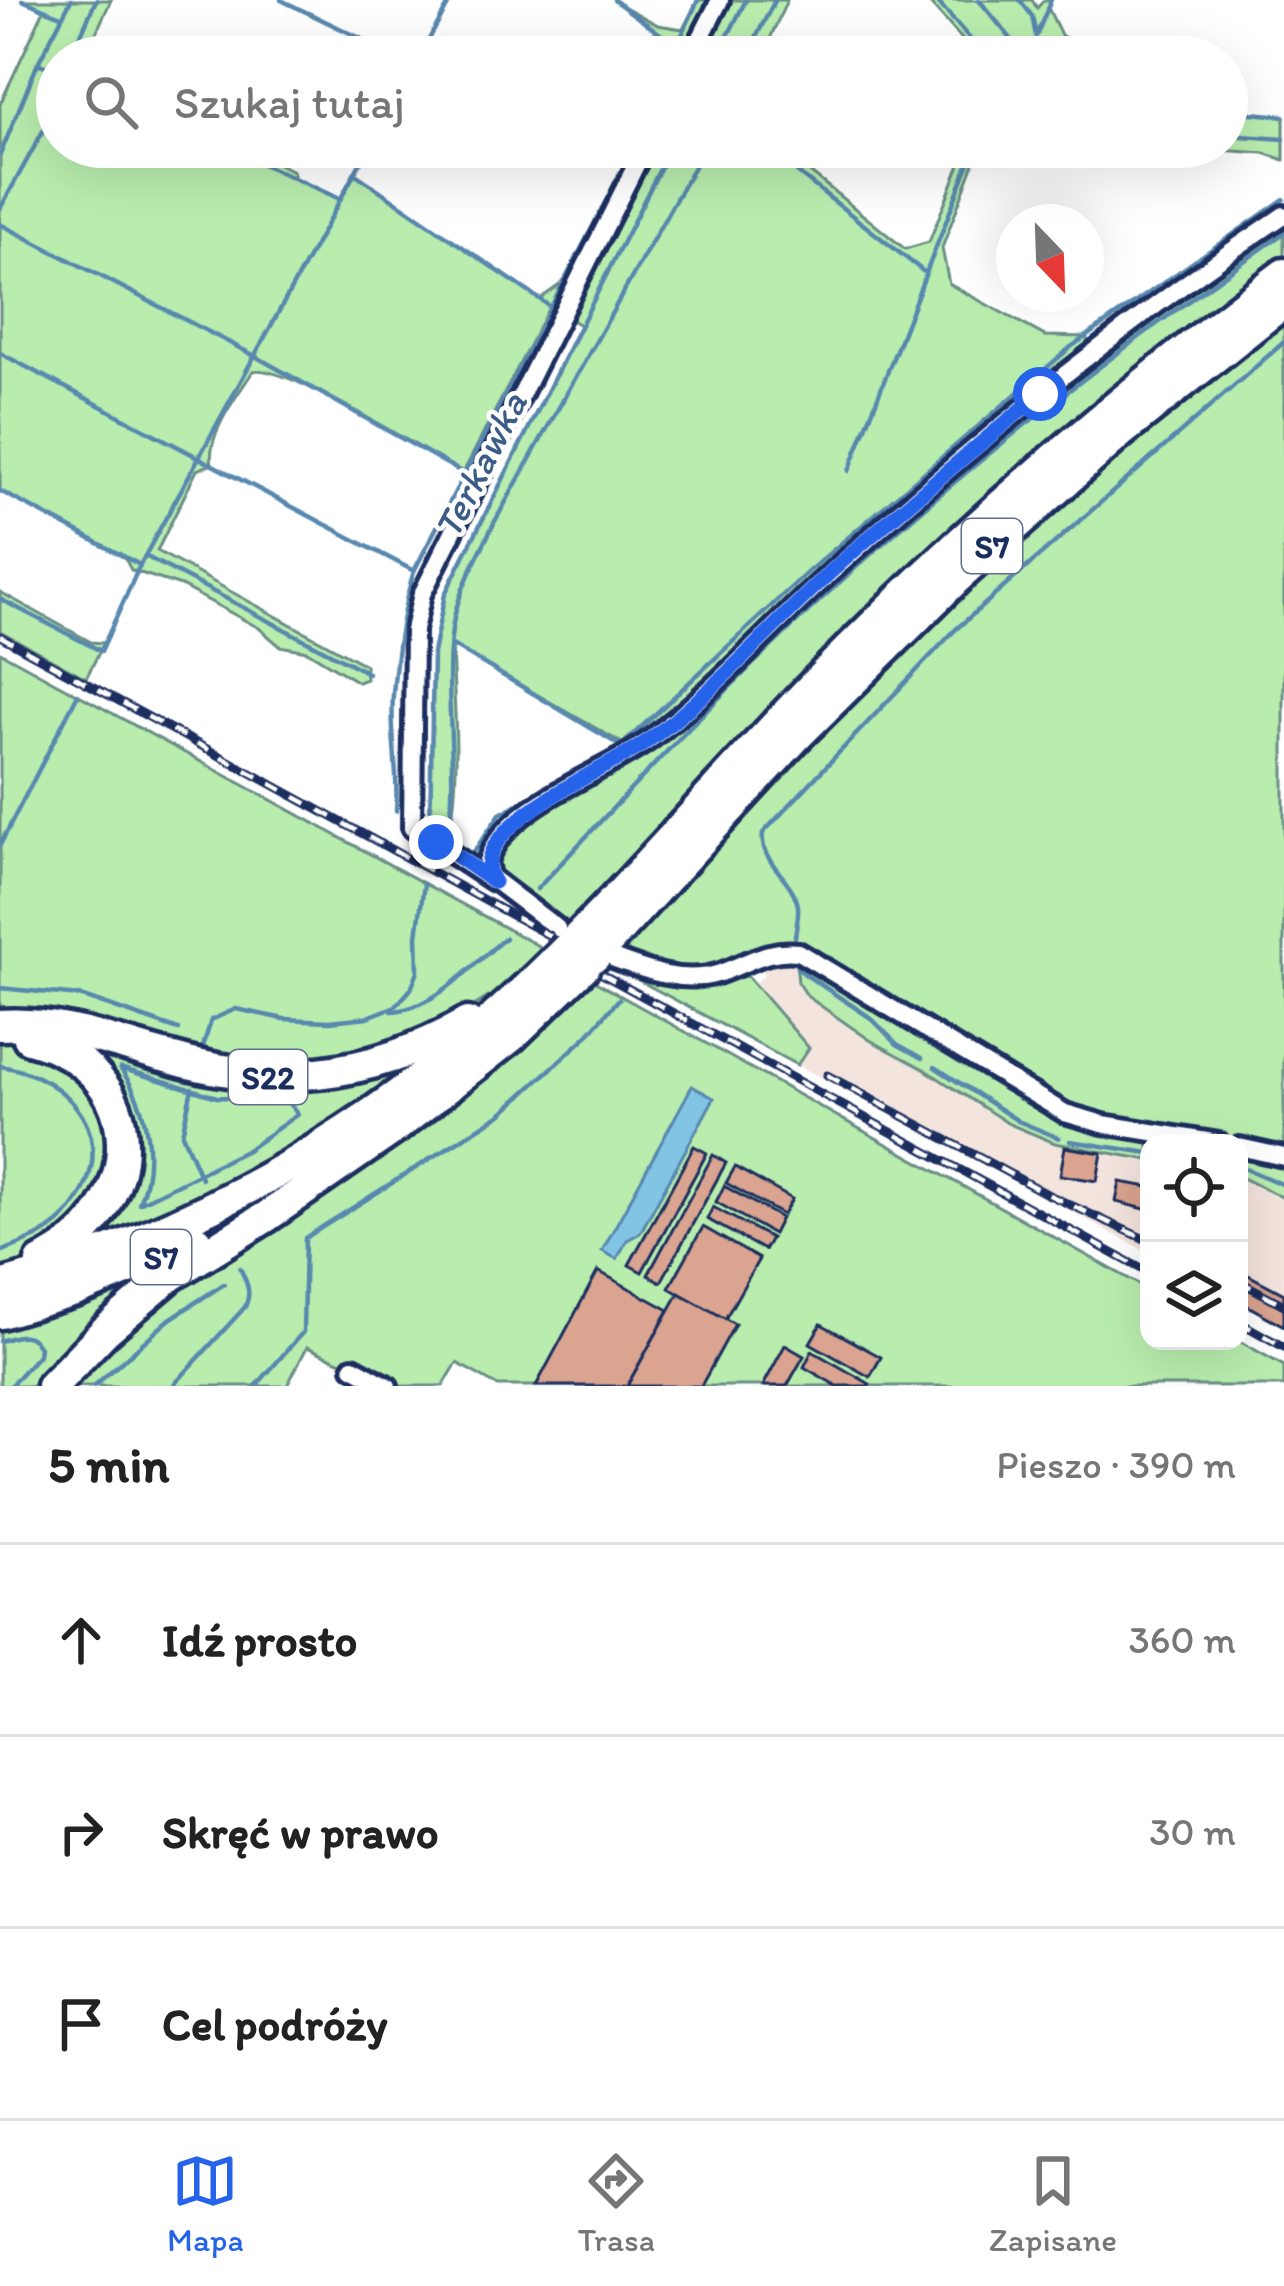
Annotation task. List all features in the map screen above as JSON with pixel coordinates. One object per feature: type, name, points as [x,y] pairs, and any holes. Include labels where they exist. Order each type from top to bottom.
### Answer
[{"type":"highway","name":"S7","points":[[0,1283],[118,1248],[281,1171],[407,1088],[524,990],[598,917],[779,719],[938,562],[1104,415],[1284,274]]},
{"type":"highway","name":"S7","points":[[0,1312],[128,1271],[221,1230],[314,1182],[442,1093],[511,1037],[595,956],[797,736],[956,579],[1121,432],[1284,302]]},
{"type":"highway","name":"S22","points":[[0,1028],[56,1027],[218,1071],[317,1076],[395,1058],[524,990]]},
{"type":"highway","points":[[0,1028],[50,1043],[84,1064],[112,1100],[122,1158],[112,1197],[85,1234],[61,1252],[0,1283]]},
{"type":"highway","points":[[54,1385],[106,1331],[170,1276],[314,1182]]},
{"type":"street","points":[[702,36],[720,0]]},
{"type":"street","points":[[557,928],[412,828],[416,613],[634,168]]},
{"type":"street","points":[[494,882],[487,866],[490,851],[516,821],[616,763],[665,728],[827,576],[1040,394],[1284,214]]},
{"type":"street","points":[[615,959],[673,977],[693,978],[782,950],[798,952],[1065,1113],[1165,1134]]},
{"type":"street","points":[[1248,1149],[1284,1157]]},
{"type":"street","points":[[353,1367],[388,1386]]},
{"type":"shaded area","points":[[796,962],[798,982],[808,997],[1009,1124],[1055,1143],[1140,1158],[1140,1248],[797,1065],[809,1047],[752,984],[763,977],[764,963]]},
{"type":"shaded area","points":[[1248,1180],[1284,1198],[1284,1326],[1248,1306]]},
{"type":"green space","points":[[22,0],[111,0],[95,36],[36,36],[36,168],[287,168],[294,178],[340,199],[354,173],[540,299],[565,281],[623,168],[805,168],[905,249],[929,242],[959,168],[972,168],[942,248],[949,284],[1045,336],[1086,337],[1093,352],[1284,215],[1284,256],[1204,316],[859,619],[564,928],[490,877],[505,831],[634,750],[452,646],[456,775],[445,840],[430,831],[433,653],[445,594],[580,325],[549,307],[463,473],[323,394],[269,372],[253,371],[232,403],[218,428],[212,464],[197,470],[157,551],[365,665],[366,679],[358,682],[307,651],[280,646],[259,628],[181,586],[131,570],[125,558],[0,491],[0,104],[44,10]]},
{"type":"green space","points":[[698,0],[787,0],[771,36],[663,36],[614,1],[658,25],[683,29]]},
{"type":"green space","points":[[927,0],[1032,0],[1037,8],[1051,0],[1048,8],[1063,36],[959,36]]},
{"type":"green space","points":[[1248,113],[1284,116],[1284,160],[1248,152]]},
{"type":"green space","points":[[1284,322],[1284,1148],[1248,1142],[1248,1134],[1206,1134],[1100,1115],[1034,1089],[803,947],[762,947],[717,967],[692,971],[619,954],[860,691],[1035,526]]},
{"type":"green space","points":[[0,592],[91,642],[104,643],[86,678],[0,631]]},
{"type":"green space","points":[[0,652],[544,949],[490,996],[421,1039],[286,1069],[0,1014]]},
{"type":"green space","points":[[796,962],[873,1003],[958,1059],[1067,1121],[1140,1135],[1140,1158],[1055,1143],[1009,1124],[870,1040],[808,997],[798,982]]},
{"type":"green space","points":[[610,965],[693,985],[747,976],[809,1048],[797,1065]]},
{"type":"green space","points":[[594,981],[1140,1285],[1140,1350],[1248,1350],[1248,1346],[1284,1366],[1284,1386],[498,1386],[457,1363],[443,1386],[400,1386],[363,1365],[353,1367],[307,1347],[287,1386],[65,1386],[161,1297],[365,1169],[499,1068]],"holes":[[[692,1087],[713,1099],[640,1233],[627,1240]]]},
{"type":"green space","points":[[0,1039],[16,1041],[82,1076],[110,1128],[102,1198],[28,1260],[0,1270]]},
{"type":"green space","points":[[74,1040],[149,1060],[416,1064],[254,1167],[79,1249],[129,1166]]},
{"type":"green space","points":[[1248,1154],[1284,1162],[1284,1198],[1248,1180]]},
{"type":"green space","points":[[137,1285],[39,1386],[0,1386],[0,1329]]},
{"type":"water","points":[[692,1086],[714,1098],[640,1233],[627,1240],[617,1259],[602,1251]]},
{"type":"building","points":[[694,1146],[707,1153],[642,1272],[629,1265]]},
{"type":"building","points":[[1065,1147],[1102,1153],[1097,1181],[1060,1175]]},
{"type":"building","points":[[713,1155],[726,1163],[661,1282],[648,1275]]},
{"type":"building","points":[[735,1167],[792,1199],[783,1215],[726,1183]]},
{"type":"building","points":[[1120,1182],[1140,1185],[1140,1208],[1116,1202]]},
{"type":"building","points":[[724,1186],[781,1218],[773,1234],[716,1202]]},
{"type":"building","points":[[713,1207],[771,1238],[764,1250],[707,1219]]},
{"type":"building","points":[[703,1227],[759,1259],[725,1319],[669,1288]]},
{"type":"building","points":[[598,1271],[669,1310],[627,1386],[536,1386]]},
{"type":"building","points":[[1248,1275],[1284,1294],[1284,1326],[1248,1306]]},
{"type":"building","points":[[679,1293],[735,1324],[701,1386],[627,1386]]},
{"type":"building","points":[[821,1324],[881,1357],[870,1377],[810,1343]]},
{"type":"building","points":[[785,1345],[804,1356],[787,1386],[763,1386]]},
{"type":"building","points":[[812,1351],[869,1386],[837,1386],[804,1367]]},
{"type":"waterway","points":[[22,0],[61,16]]},
{"type":"waterway","points":[[52,36],[71,0]]},
{"type":"waterway","points":[[80,36],[96,0]]},
{"type":"waterway","points":[[281,0],[356,36]]},
{"type":"waterway","points":[[431,36],[451,0]]},
{"type":"waterway","points":[[614,0],[663,36]]},
{"type":"waterway","points":[[682,36],[698,0]]},
{"type":"waterway","name":"Terkawka","points":[[728,36],[746,0]]},
{"type":"waterway","points":[[757,36],[775,0]]},
{"type":"waterway","points":[[936,0],[968,36]]},
{"type":"waterway","points":[[979,0],[1009,36]]},
{"type":"waterway","points":[[1020,0],[1032,16],[1036,36]]},
{"type":"waterway","points":[[1037,34],[1051,0]]},
{"type":"waterway","points":[[0,155],[36,68]]},
{"type":"waterway","points":[[1248,113],[1284,116]]},
{"type":"waterway","points":[[1248,136],[1284,139]]},
{"type":"waterway","points":[[0,209],[36,144]]},
{"type":"waterway","points":[[271,168],[340,199]]},
{"type":"waterway","points":[[0,599],[101,651],[140,565],[357,168]]},
{"type":"waterway","points":[[396,811],[393,695],[400,632],[414,571],[623,168]]},
{"type":"waterway","name":"Terkawka","points":[[430,831],[433,653],[445,594],[660,168]]},
{"type":"waterway","points":[[449,832],[450,643],[461,593],[494,523],[693,168]]},
{"type":"waterway","points":[[792,168],[924,272]]},
{"type":"waterway","points":[[849,471],[967,168]]},
{"type":"waterway","points":[[354,173],[548,305]]},
{"type":"waterway","points":[[472,854],[500,814],[621,746],[810,570],[1071,347],[1284,199]]},
{"type":"waterway","points":[[0,224],[255,356],[463,473]]},
{"type":"waterway","points":[[537,889],[753,664],[904,525],[1090,374],[1284,233]]},
{"type":"waterway","points":[[795,937],[795,896],[766,853],[763,833],[955,630],[1284,342]]},
{"type":"waterway","points":[[0,353],[414,571]]},
{"type":"waterway","points":[[0,491],[140,565]]},
{"type":"waterway","points":[[145,556],[368,673]]},
{"type":"waterway","points":[[452,645],[621,746]]},
{"type":"waterway","points":[[0,845],[78,694]]},
{"type":"waterway","name":"Terkawka","points":[[423,861],[426,844]]},
{"type":"waterway","name":"Terkawka","points":[[203,1047],[211,1020],[236,1009],[284,1019],[330,1021],[368,1017],[396,1006],[411,989],[418,971],[424,884]]},
{"type":"waterway","points":[[392,1011],[438,994],[505,938]]},
{"type":"waterway","points":[[796,962],[806,975],[922,1058]]},
{"type":"waterway","points":[[0,988],[80,996],[179,1030]]},
{"type":"waterway","points":[[256,1386],[303,1332],[305,1238],[501,1114],[587,1036],[619,999]]},
{"type":"waterway","points":[[0,1066],[26,1072],[68,1098],[91,1136],[92,1159],[87,1183],[65,1216],[39,1235],[0,1252]]},
{"type":"waterway","points":[[935,1067],[1018,1121],[1059,1138]]},
{"type":"waterway","points":[[120,1068],[217,1097],[286,1100],[298,1114],[247,1150],[139,1203],[148,1169],[147,1134],[137,1099],[120,1068]]},
{"type":"waterway","name":"Terkawka","points":[[192,1088],[182,1134],[201,1178]]},
{"type":"waterway","points":[[1070,1141],[1140,1152]]},
{"type":"waterway","points":[[1248,1170],[1284,1185]]},
{"type":"waterway","name":"Terkawka","points":[[173,1386],[245,1307],[247,1283],[240,1268]]},
{"type":"waterway","points":[[94,1386],[170,1319],[224,1284]]},
{"type":"waterway","points":[[0,1341],[26,1336],[39,1347],[38,1355],[10,1386]]},
{"type":"railway","points":[[0,636],[550,936]]},
{"type":"railway","points":[[602,974],[1140,1268]]},
{"type":"railway","points":[[827,1075],[1047,1194],[1140,1237]]},
{"type":"railway","points":[[1248,1286],[1284,1305]]},
{"type":"railway","points":[[1248,1327],[1284,1347]]},
{"type":"route","points":[[436,842],[494,882],[487,866],[490,851],[505,831],[543,802],[635,750],[685,712],[827,576],[1040,394]]}]
